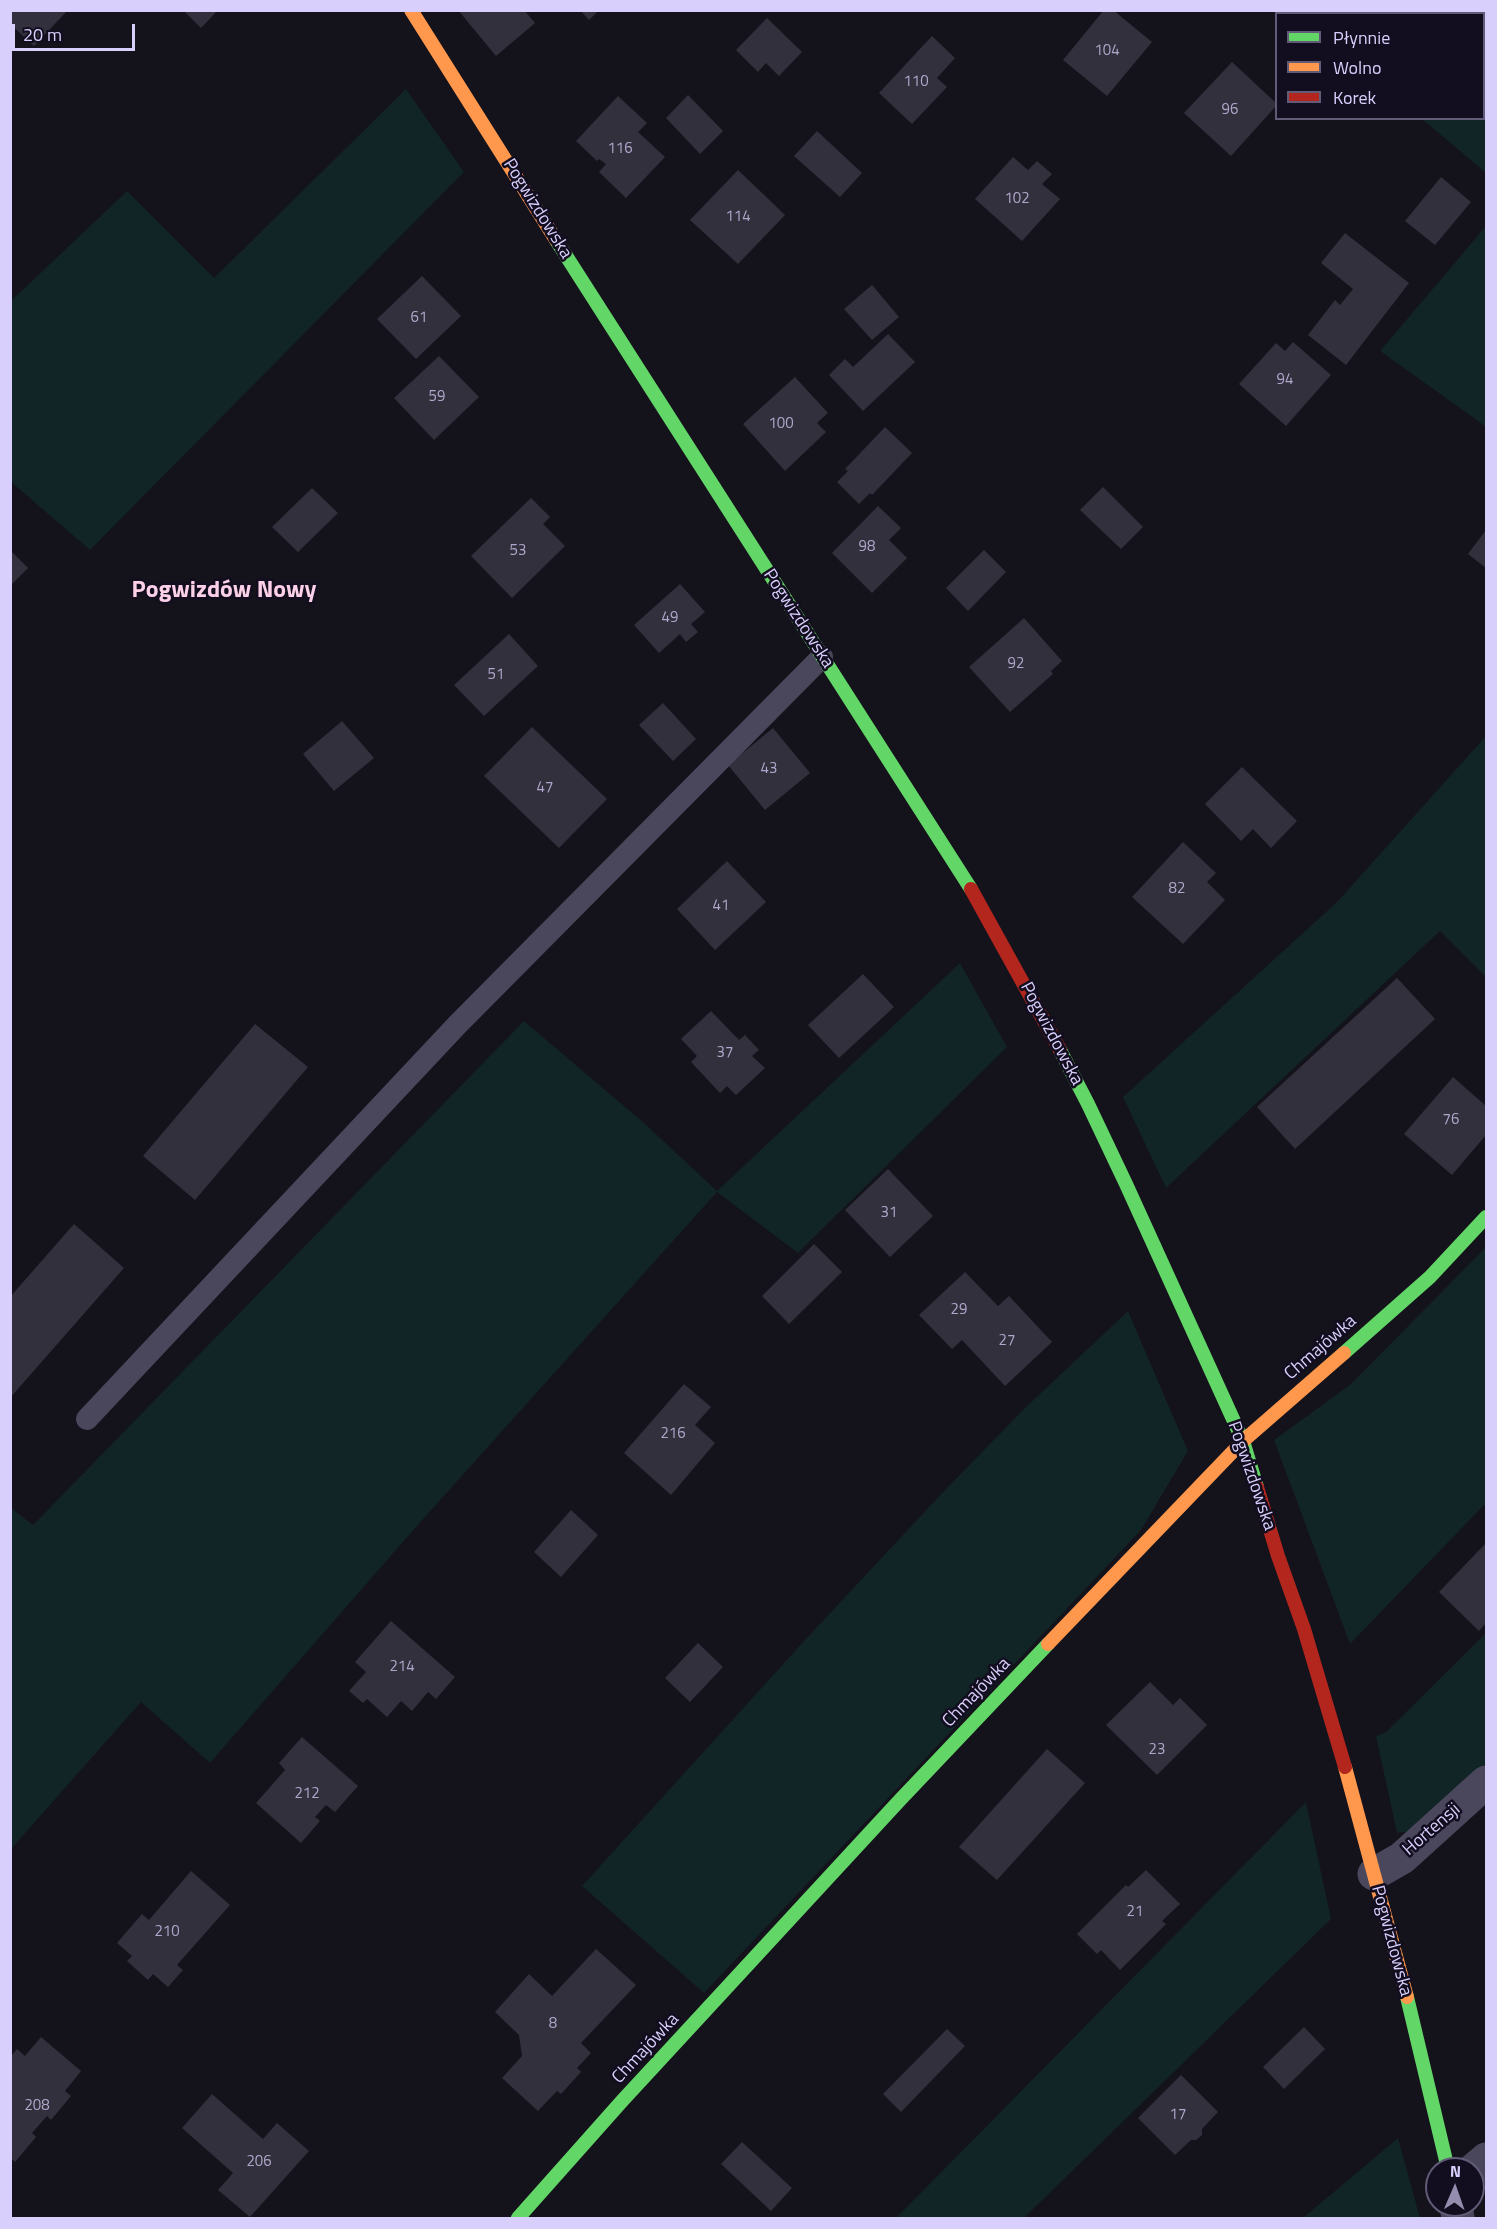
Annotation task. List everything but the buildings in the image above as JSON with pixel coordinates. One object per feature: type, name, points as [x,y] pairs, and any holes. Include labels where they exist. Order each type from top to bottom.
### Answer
[{"type":"street","name":"Pogwizdowska","points":[[411,10],[651,391],[965,878],[1008,953],[1088,1104],[1243,1441],[1328,1707],[1402,1977],[1445,2157]]},
{"type":"street","name":"Chmajówka","points":[[518,2218],[622,2101],[899,1801],[1243,1441],[1430,1277],[1486,1217]]},
{"type":"street","name":"Hortensji","points":[[1374,1874],[1402,1858],[1486,1782]]},
{"type":"lane","points":[[87,1419],[458,1024],[822,657]]},
{"type":"green space","points":[[1486,11],[1486,173],[1423,120],[1485,120],[1485,12],[1467,12]]},
{"type":"green space","points":[[406,89],[464,172],[90,550],[11,482],[11,301],[127,191],[214,278]]},
{"type":"green space","points":[[1486,226],[1486,425],[1485,426],[1380,351]]},
{"type":"green space","points":[[1486,736],[1486,977],[1440,931],[1166,1188],[1123,1097],[1337,902]]},
{"type":"green space","points":[[960,963],[1007,1047],[798,1253],[717,1192],[416,1527],[210,1763],[141,1702],[11,1849],[11,1508],[33,1525],[524,1021],[644,1123],[717,1191]]},
{"type":"green space","points":[[1486,1247],[1486,1503],[1350,1644],[1274,1440],[1351,1384]]},
{"type":"green space","points":[[1128,1311],[1188,1451],[1141,1530],[704,1993],[582,1886],[804,1641],[944,1491],[1026,1407]]},
{"type":"green space","points":[[1486,1633],[1486,1763],[1417,1831],[1397,1833],[1376,1736],[1386,1732]]},
{"type":"green space","points":[[1306,1802],[1331,1919],[1024,2218],[896,2218]]},
{"type":"green space","points":[[1398,2138],[1420,2218],[1303,2218]]},
{"type":"traffic: fast","points":[[556,240],[971,889]]},
{"type":"traffic: fast","points":[[1060,1050],[1126,1184],[1243,1441],[1257,1487]]},
{"type":"traffic: fast","points":[[1344,1353],[1430,1277],[1486,1217]]},
{"type":"traffic: fast","points":[[518,2218],[622,2101],[899,1801],[1048,1644]]},
{"type":"traffic: fast","points":[[1407,1997],[1445,2157]]},
{"type":"traffic: slow","points":[[411,10],[556,240]]},
{"type":"traffic: slow","points":[[1048,1644],[1243,1441],[1344,1353]]},
{"type":"traffic: slow","points":[[1345,1767],[1407,1997]]},
{"type":"traffic: jam","points":[[971,889],[1060,1050]]},
{"type":"traffic: jam","points":[[1257,1487],[1304,1629],[1345,1767]]},
{"type":"district","name":"Pogwizdów Nowy","points":[[224,591]]}]
